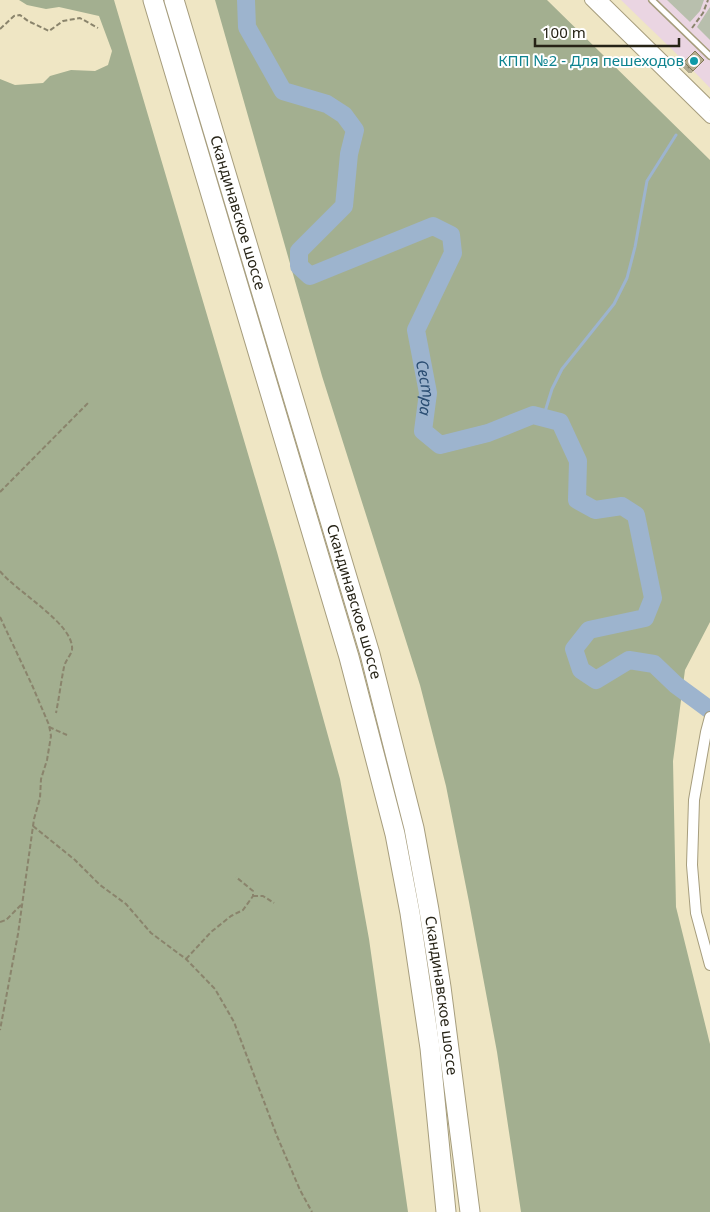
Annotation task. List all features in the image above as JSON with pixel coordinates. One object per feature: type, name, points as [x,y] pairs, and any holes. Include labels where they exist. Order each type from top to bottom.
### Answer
[{"type":"highway","name":"Скандинавское шоссе","points":[[175,2],[370,654],[414,828],[430,910],[443,997],[470,1212]]},
{"type":"highway","name":"Скандинавское шоссе","points":[[155,5],[349,657],[395,834],[410,913],[430,1048],[446,1212]]},
{"type":"street","points":[[590,0],[710,118]]},
{"type":"street","points":[[602,0],[710,106]]},
{"type":"street","points":[[710,716],[694,800],[692,865],[696,913],[710,965]]},
{"type":"lane","points":[[652,0],[710,56]]},
{"type":"path","points":[[692,28],[703,13],[708,0]]},
{"type":"path","points":[[0,28],[14,16],[20,15],[28,21],[49,30],[64,21],[80,18],[98,28]]},
{"type":"path","points":[[0,492],[89,402]]},
{"type":"path","points":[[0,571],[12,584],[36,601],[68,633],[72,650],[64,666],[56,713]]},
{"type":"path","points":[[0,617],[32,685],[51,736],[41,779],[40,798],[33,826],[18,934],[0,1030]]},
{"type":"path","points":[[49,727],[67,735]]},
{"type":"path","points":[[33,826],[126,904],[151,933],[186,959],[215,989],[234,1022],[277,1136],[300,1190],[312,1212]]},
{"type":"path","points":[[186,959],[211,932],[231,916],[243,910],[253,896],[253,891],[236,878]]},
{"type":"path","points":[[253,896],[263,896],[274,903]]},
{"type":"path","points":[[0,922],[6,920],[22,903]]},
{"type":"shaded area","points":[[621,0],[710,0],[710,88],[684,61]]},
{"type":"green space","points":[[19,0],[114,0],[277,552],[340,779],[369,939],[408,1212],[0,1212],[0,79],[15,85],[43,83],[50,76],[71,70],[95,71],[108,65],[112,51],[99,16],[59,7],[46,9],[27,5]]},
{"type":"green space","points":[[215,0],[547,0],[710,160],[710,622],[685,670],[673,761],[676,907],[710,1044],[710,1212],[521,1212],[497,1052],[446,786],[420,685],[322,376]]},
{"type":"green space","points":[[667,0],[704,0],[700,11],[690,22]]},
{"type":"green space","points":[[710,7],[710,40],[697,27]]},
{"type":"building","name":"КПП №2 - Для пешеходов","points":[[695,51],[704,60],[693,71],[684,62]]},
{"type":"waterway","name":"Сестра","points":[[246,0],[247,27],[283,91],[327,104],[344,115],[355,130],[349,154],[344,206],[299,251],[299,266],[310,276],[433,226],[451,235],[453,253],[416,330],[428,393],[423,431],[440,445],[488,433],[533,415],[560,422],[578,461],[577,500],[595,510],[622,506],[636,515],[653,598],[645,618],[589,630],[574,649],[581,670],[596,680],[629,660],[654,664],[676,685],[710,710]]},
{"type":"waterway","points":[[543,418],[552,389],[562,369],[614,304],[627,278],[635,247],[647,181],[676,135]]},
{"type":"place","name":"КПП №2 - Для пешеходов","points":[[694,61]]}]
